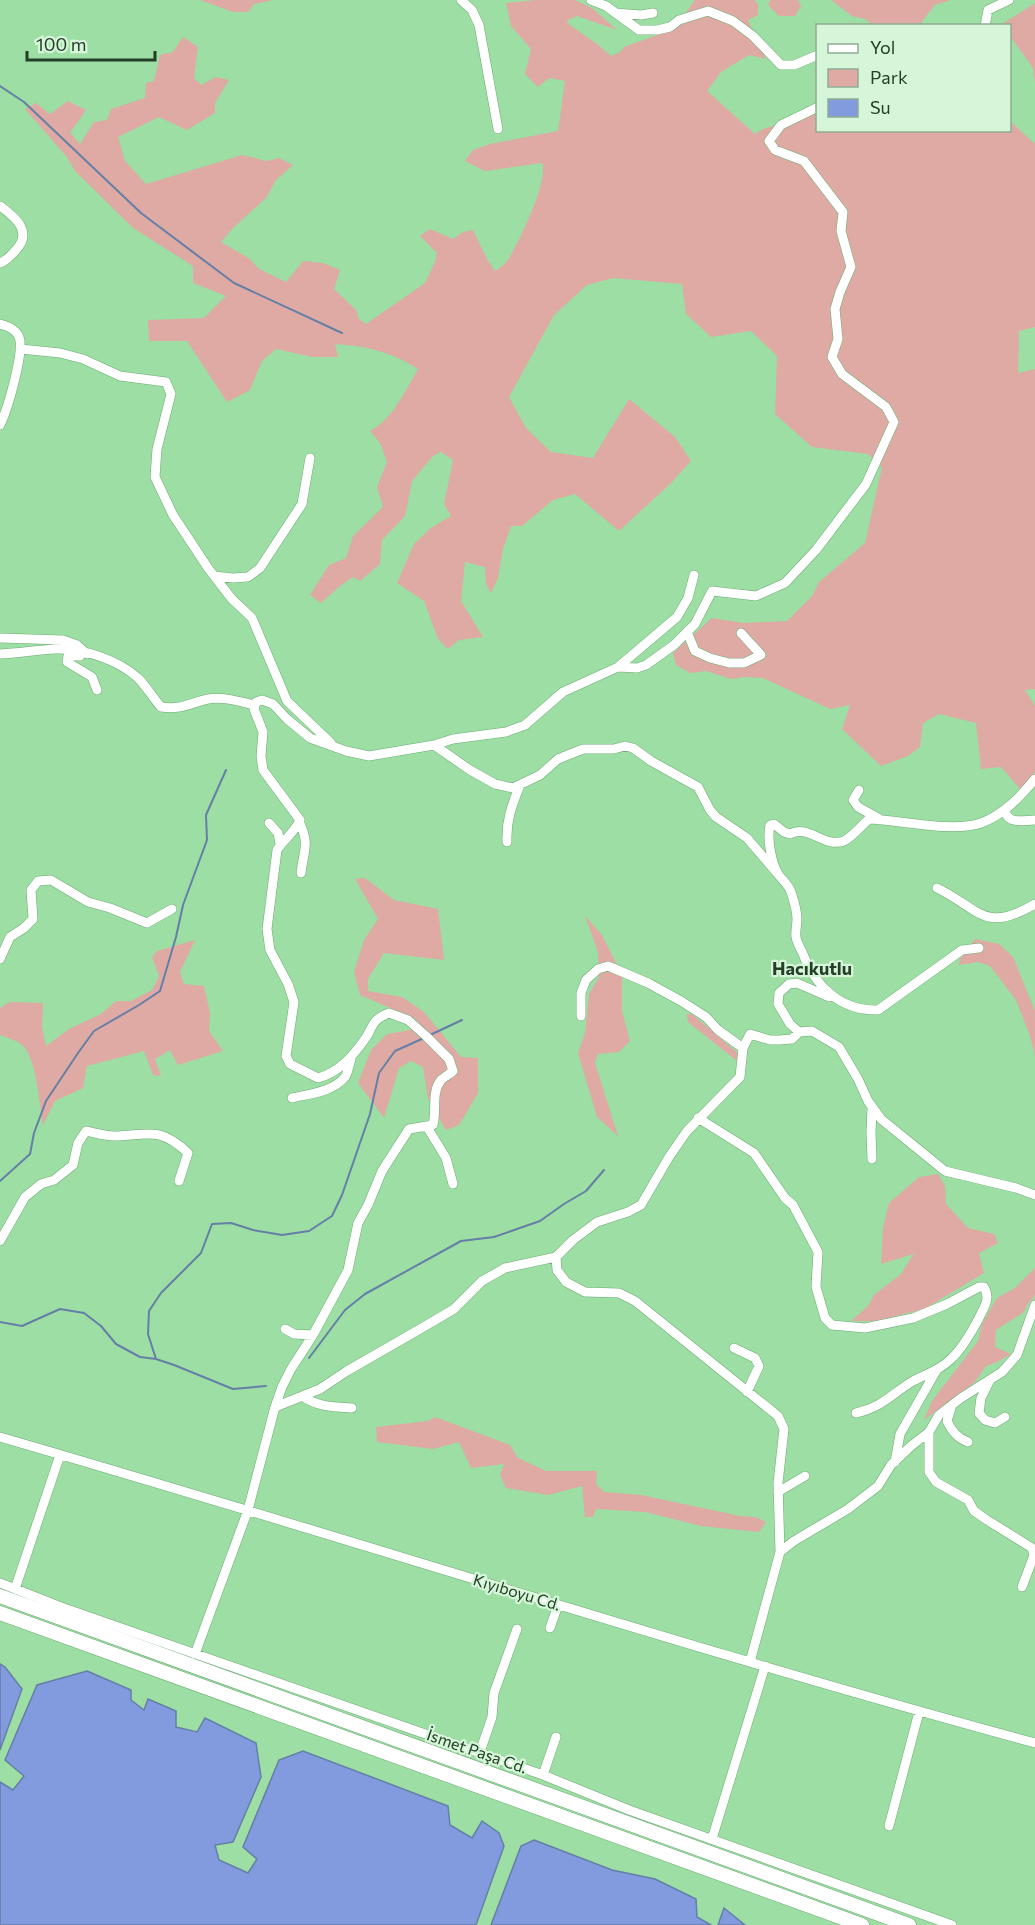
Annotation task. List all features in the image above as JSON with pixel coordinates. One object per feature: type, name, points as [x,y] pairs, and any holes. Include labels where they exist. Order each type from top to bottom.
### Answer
[{"type":"highway","points":[[0,1596],[909,1925]]},
{"type":"highway","points":[[0,1613],[862,1925]]},
{"type":"street","points":[[461,0],[472,10],[479,25],[498,129]]},
{"type":"street","points":[[591,0],[606,6],[639,30],[669,27],[679,20],[708,11],[733,21],[753,36],[781,65],[794,65],[816,56]]},
{"type":"street","points":[[985,24],[988,10],[1009,0]]},
{"type":"street","points":[[613,12],[641,15],[653,13]]},
{"type":"street","points":[[618,667],[637,668],[646,665],[674,645],[695,624],[712,591],[756,596],[785,583],[816,550],[866,484],[894,422],[886,407],[842,374],[832,357],[838,339],[835,309],[851,267],[841,231],[843,212],[804,161],[775,150],[769,141],[781,125],[816,109]]},
{"type":"street","points":[[0,206],[18,219],[23,234],[19,248],[0,263]]},
{"type":"street","points":[[0,324],[9,326],[19,336],[21,349],[6,413],[0,425]]},
{"type":"street","points":[[21,349],[60,353],[84,359],[120,376],[166,382],[171,394],[157,449],[155,477],[173,515],[214,576],[231,598],[252,618],[287,701],[333,745]]},
{"type":"street","points":[[214,576],[248,577],[260,568],[302,504],[310,458]]},
{"type":"street","points":[[301,873],[307,844],[305,833],[263,770],[261,756],[263,732],[254,709],[256,702],[262,699],[273,704],[310,738],[333,745],[346,752],[369,756],[434,745],[453,739],[506,732],[525,724],[563,692],[618,667],[677,617],[688,597],[694,575]]},
{"type":"street","points":[[687,632],[695,651],[729,663],[744,663],[761,655],[741,633]]},
{"type":"street","points":[[0,638],[63,640],[77,645],[91,654],[126,668],[141,681],[161,707],[186,707],[207,699],[223,699],[255,705]]},
{"type":"street","points":[[0,654],[58,649],[91,654]]},
{"type":"street","points":[[91,654],[68,656],[67,663],[92,677],[97,690]]},
{"type":"street","points":[[434,745],[495,784],[513,788],[540,775],[558,759],[584,749],[614,749],[625,746],[633,747],[651,762],[698,787],[716,817],[747,838],[790,889],[797,918],[796,937],[806,961],[816,980],[840,1001]]},
{"type":"street","points":[[777,873],[771,854],[769,834],[771,825],[774,824],[790,834],[796,831],[806,831],[828,843],[845,840],[869,819],[955,826],[980,824],[1017,800],[1035,779]]},
{"type":"street","points":[[507,842],[508,815],[520,785]]},
{"type":"street","points":[[859,790],[853,800],[858,807],[880,819]]},
{"type":"street","points":[[1004,810],[1006,816],[1014,821],[1035,820]]},
{"type":"street","points":[[195,1653],[248,1510],[282,1387],[348,1270],[358,1223],[382,1171],[409,1129],[433,1125],[436,1116],[435,1096],[440,1081],[453,1071],[449,1059],[408,1020],[389,1013],[379,1017],[371,1025],[368,1034],[343,1066],[330,1074],[318,1078],[290,1064],[286,1056],[294,1002],[288,984],[270,950],[267,929],[277,850],[299,821]]},
{"type":"street","points":[[269,823],[278,833],[280,844]]},
{"type":"street","points":[[0,959],[10,937],[33,919],[31,890],[38,881],[51,880],[88,902],[147,923],[172,909]]},
{"type":"street","points":[[936,888],[975,912],[996,919],[1010,917],[1035,904]]},
{"type":"street","points":[[800,1032],[790,1024],[778,1004],[779,993],[789,984],[797,983],[862,1011],[878,1010],[962,950],[979,948]]},
{"type":"street","points":[[581,1016],[581,993],[586,980],[598,969],[608,966],[648,983],[681,1001],[706,1017],[718,1030],[743,1048]]},
{"type":"street","points":[[275,1407],[320,1389],[454,1308],[482,1281],[505,1268],[556,1257],[573,1240],[597,1222],[628,1212],[641,1204],[687,1131],[740,1077],[743,1048],[750,1034],[770,1040],[780,1040],[792,1039],[800,1032],[812,1031],[839,1047],[858,1078],[872,1108],[881,1119],[945,1171],[1016,1188],[1035,1195]]},
{"type":"street","points":[[292,1098],[336,1085],[346,1076],[352,1054]]},
{"type":"street","points":[[872,1108],[872,1160]]},
{"type":"street","points":[[698,1118],[754,1153],[785,1198],[793,1205],[818,1252],[816,1287],[825,1318],[832,1324],[865,1328],[914,1318],[979,1287],[984,1287],[987,1292],[988,1300],[971,1334],[953,1357],[936,1371],[915,1381],[873,1409],[856,1413]]},
{"type":"street","points":[[427,1127],[446,1158],[453,1184]]},
{"type":"street","points":[[0,1241],[25,1197],[41,1184],[54,1180],[73,1165],[78,1143],[86,1131],[112,1136],[134,1133],[160,1134],[188,1153],[179,1181]]},
{"type":"street","points":[[556,1257],[556,1270],[566,1282],[585,1292],[619,1293],[635,1302],[778,1416],[784,1429],[778,1491],[780,1552],[750,1662]]},
{"type":"street","points":[[780,1552],[794,1541],[848,1509],[878,1486],[895,1462],[929,1432],[939,1415],[1002,1372],[1017,1355],[1035,1305]]},
{"type":"street","points":[[285,1329],[294,1334],[313,1335]]},
{"type":"street","points":[[734,1348],[755,1358],[759,1366],[747,1392]]},
{"type":"street","points":[[895,1462],[900,1434],[936,1371]]},
{"type":"street","points":[[990,1380],[981,1398],[979,1413],[985,1420],[995,1424],[1005,1417]]},
{"type":"street","points":[[302,1396],[322,1407],[352,1408]]},
{"type":"street","points":[[952,1405],[947,1420],[951,1430],[960,1439],[968,1442]]},
{"type":"street","points":[[929,1432],[928,1472],[936,1482],[968,1500],[974,1510],[987,1520],[1032,1548],[1034,1555],[1022,1587]]},
{"type":"street","name":"Kıyıboyu Cd.","points":[[0,1437],[919,1712],[1035,1743]]},
{"type":"street","points":[[15,1589],[60,1455]]},
{"type":"street","points":[[778,1491],[805,1476]]},
{"type":"street","name":"İsmet Paşa Cd.","points":[[0,1583],[61,1607],[480,1752],[629,1810],[952,1925]]},
{"type":"street","points":[[550,1628],[558,1605]]},
{"type":"street","points":[[480,1752],[492,1717],[494,1693],[517,1629]]},
{"type":"street","points":[[712,1839],[765,1666]]},
{"type":"street","points":[[889,1826],[919,1712]]},
{"type":"street","points":[[543,1775],[556,1737]]},
{"type":"green space","points":[[200,0],[273,0],[254,4],[248,12],[233,12]]},
{"type":"green space","points":[[575,0],[592,8],[617,30],[577,16],[568,20],[567,23],[611,56],[620,52],[624,47],[674,29],[695,0],[754,0],[758,4],[758,15],[748,20],[766,59],[749,55],[721,72],[707,91],[755,134],[763,129],[816,113],[816,132],[1011,132],[1011,122],[1035,144],[1035,327],[1019,331],[1018,373],[1035,369],[1035,689],[1025,690],[1035,706],[1035,772],[1020,789],[1001,767],[981,769],[976,723],[939,714],[923,723],[920,747],[908,756],[881,766],[842,729],[850,705],[830,709],[763,678],[731,679],[706,671],[690,673],[676,665],[673,653],[712,618],[744,623],[787,621],[812,596],[819,582],[865,543],[882,467],[868,454],[812,447],[775,414],[777,356],[751,331],[711,337],[686,314],[682,284],[613,278],[587,285],[554,315],[509,397],[526,428],[551,452],[593,458],[629,399],[675,437],[691,461],[671,483],[619,531],[575,494],[553,500],[522,526],[511,526],[503,549],[498,578],[491,593],[486,584],[485,567],[465,562],[461,601],[483,637],[459,640],[448,649],[438,639],[424,601],[397,583],[414,544],[431,528],[451,516],[444,504],[453,460],[441,452],[433,456],[412,481],[405,516],[382,540],[380,564],[360,581],[353,577],[321,603],[310,595],[329,565],[346,558],[353,536],[383,507],[377,487],[387,462],[380,443],[370,431],[392,412],[418,369],[388,354],[357,346],[335,344],[338,357],[312,357],[276,349],[262,361],[250,390],[227,402],[187,341],[149,341],[148,320],[204,318],[226,296],[193,283],[193,266],[133,228],[75,171],[66,156],[25,109],[36,103],[50,114],[68,101],[86,110],[70,133],[80,144],[94,122],[107,120],[111,109],[145,98],[146,83],[154,81],[160,55],[173,52],[183,37],[198,47],[194,78],[201,85],[216,77],[229,80],[215,103],[215,113],[187,130],[159,117],[118,137],[125,161],[146,184],[242,155],[267,161],[279,158],[293,165],[276,180],[266,198],[221,242],[250,259],[259,269],[286,282],[303,261],[323,263],[340,270],[334,289],[357,311],[358,318],[366,324],[425,283],[437,253],[420,236],[430,229],[453,239],[463,232],[473,230],[495,271],[507,261],[531,212],[541,183],[542,163],[485,171],[465,161],[473,150],[490,144],[558,131],[565,81],[549,78],[538,87],[525,74],[531,49],[511,26],[506,3]]},
{"type":"green space","points":[[770,0],[798,0],[801,6],[795,16],[779,16],[768,5]]},
{"type":"green space","points":[[831,0],[951,0],[935,5],[920,24],[872,24],[865,19],[852,16]]},
{"type":"green space","points":[[1035,3],[1035,84],[1033,68],[1011,37],[1011,24],[1003,24]]},
{"type":"green space","points":[[365,878],[394,900],[438,909],[444,960],[384,953],[368,979],[368,991],[402,997],[424,1012],[461,1057],[478,1058],[478,1093],[459,1125],[446,1130],[428,1099],[423,1067],[411,1061],[399,1068],[384,1118],[358,1083],[371,1050],[387,1034],[410,1030],[416,1019],[360,995],[354,972],[364,940],[378,919],[355,879]]},
{"type":"green space","points":[[585,916],[602,935],[622,975],[622,1011],[630,1041],[619,1052],[598,1054],[595,1063],[618,1136],[597,1117],[578,1053],[585,1033],[589,994],[599,977],[598,952]]},
{"type":"green space","points":[[975,939],[999,944],[1013,957],[1035,1011],[1035,1056],[1016,1000],[990,966],[978,962],[959,965],[960,959]]},
{"type":"green space","points":[[195,940],[180,972],[184,984],[204,986],[210,1013],[209,1031],[223,1051],[178,1065],[170,1050],[155,1059],[161,1076],[153,1075],[144,1051],[87,1066],[83,1088],[55,1101],[43,1125],[31,1059],[21,1044],[0,1035],[0,1008],[10,1002],[43,1003],[42,1027],[46,1046],[69,1029],[101,1014],[116,1001],[131,1001],[152,990],[159,976],[152,957],[157,951]]},
{"type":"green space","points":[[687,1014],[692,1014],[739,1054],[737,1061],[688,1022]]},
{"type":"green space","points":[[938,1174],[945,1186],[946,1204],[968,1228],[994,1234],[998,1243],[979,1253],[984,1273],[924,1309],[875,1321],[851,1321],[868,1306],[874,1295],[901,1274],[913,1255],[917,1253],[881,1264],[883,1228],[889,1203],[919,1177]]},
{"type":"green space","points":[[1035,1268],[1035,1295],[1024,1312],[996,1330],[995,1347],[1011,1354],[986,1366],[975,1382],[924,1420],[932,1401],[978,1341],[982,1324],[997,1298],[1015,1288]]},
{"type":"green space","points":[[435,1417],[510,1445],[518,1458],[546,1471],[597,1471],[596,1484],[604,1492],[641,1495],[740,1516],[755,1517],[766,1522],[759,1532],[701,1526],[645,1512],[596,1509],[593,1517],[585,1517],[582,1486],[548,1495],[506,1488],[500,1475],[504,1464],[471,1468],[459,1442],[433,1449],[377,1442],[376,1427],[428,1421]]},
{"type":"water","points":[[0,1664],[22,1689],[0,1750]]},
{"type":"water","points":[[87,1671],[131,1690],[131,1700],[144,1710],[148,1699],[176,1711],[176,1727],[197,1732],[205,1718],[256,1743],[261,1777],[233,1842],[215,1845],[219,1860],[248,1873],[257,1859],[243,1847],[279,1760],[303,1751],[448,1806],[450,1825],[472,1838],[482,1821],[499,1833],[504,1846],[476,1925],[0,1925],[0,1782],[13,1790],[24,1776],[5,1760],[37,1685]]},
{"type":"water","points":[[534,1840],[612,1870],[655,1879],[696,1899],[697,1917],[711,1925],[491,1925],[521,1846]]},
{"type":"water","points":[[724,1908],[745,1925],[718,1925]]},
{"type":"waterway","points":[[0,86],[24,102],[141,213],[234,283],[342,333]]},
{"type":"waterway","points":[[0,1181],[30,1154],[34,1133],[46,1101],[94,1031],[160,991],[183,905],[207,840],[206,815],[226,770]]},
{"type":"waterway","points":[[430,1035],[462,1020]]},
{"type":"waterway","points":[[156,1359],[148,1334],[149,1311],[161,1293],[201,1253],[212,1224],[231,1223],[282,1235],[309,1231],[332,1216],[342,1195],[370,1114],[379,1073],[395,1051],[424,1038]]},
{"type":"waterway","points":[[309,1358],[345,1310],[365,1294],[461,1241],[494,1237],[540,1221],[586,1191],[604,1170]]},
{"type":"waterway","points":[[0,1322],[22,1326],[60,1309],[84,1313],[101,1326],[116,1344],[140,1357],[174,1365],[233,1389],[266,1386]]},
{"type":"district","name":"Hacıkutlu","points":[[812,969]]}]
